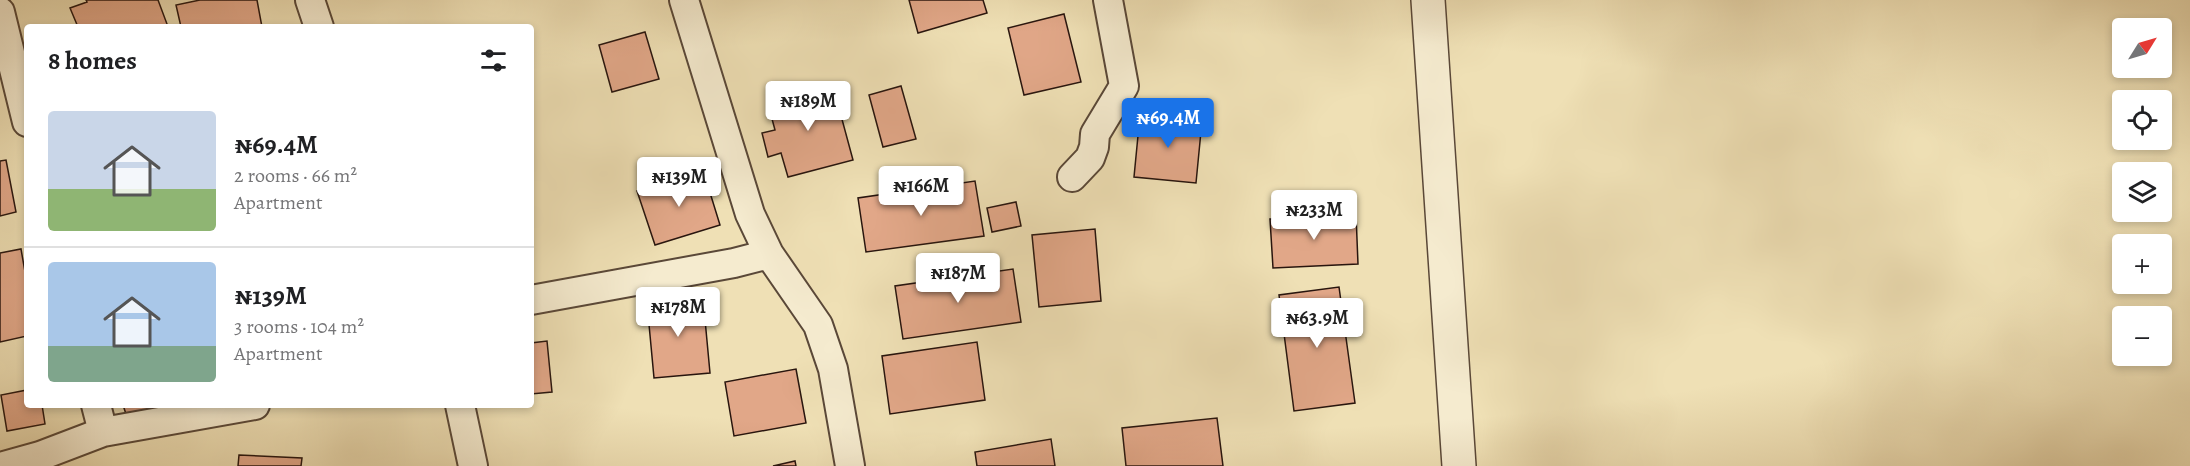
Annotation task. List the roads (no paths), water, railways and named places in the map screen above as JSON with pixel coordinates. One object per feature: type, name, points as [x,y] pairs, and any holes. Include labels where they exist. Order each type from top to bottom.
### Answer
[{"type":"street","points":[[310,0],[318,24]]},
{"type":"street","points":[[684,0],[750,214],[769,254],[818,325],[833,369],[850,466]]},
{"type":"street","points":[[1072,177],[1090,158],[1095,134],[1124,86],[1108,0]]},
{"type":"street","points":[[1428,0],[1459,466]]},
{"type":"street","points":[[1,19],[24,110]]},
{"type":"street","points":[[534,299],[734,263],[769,254]]},
{"type":"street","points":[[4,466],[40,461],[100,418],[219,408]]},
{"type":"street","points":[[461,408],[473,466]]}]
